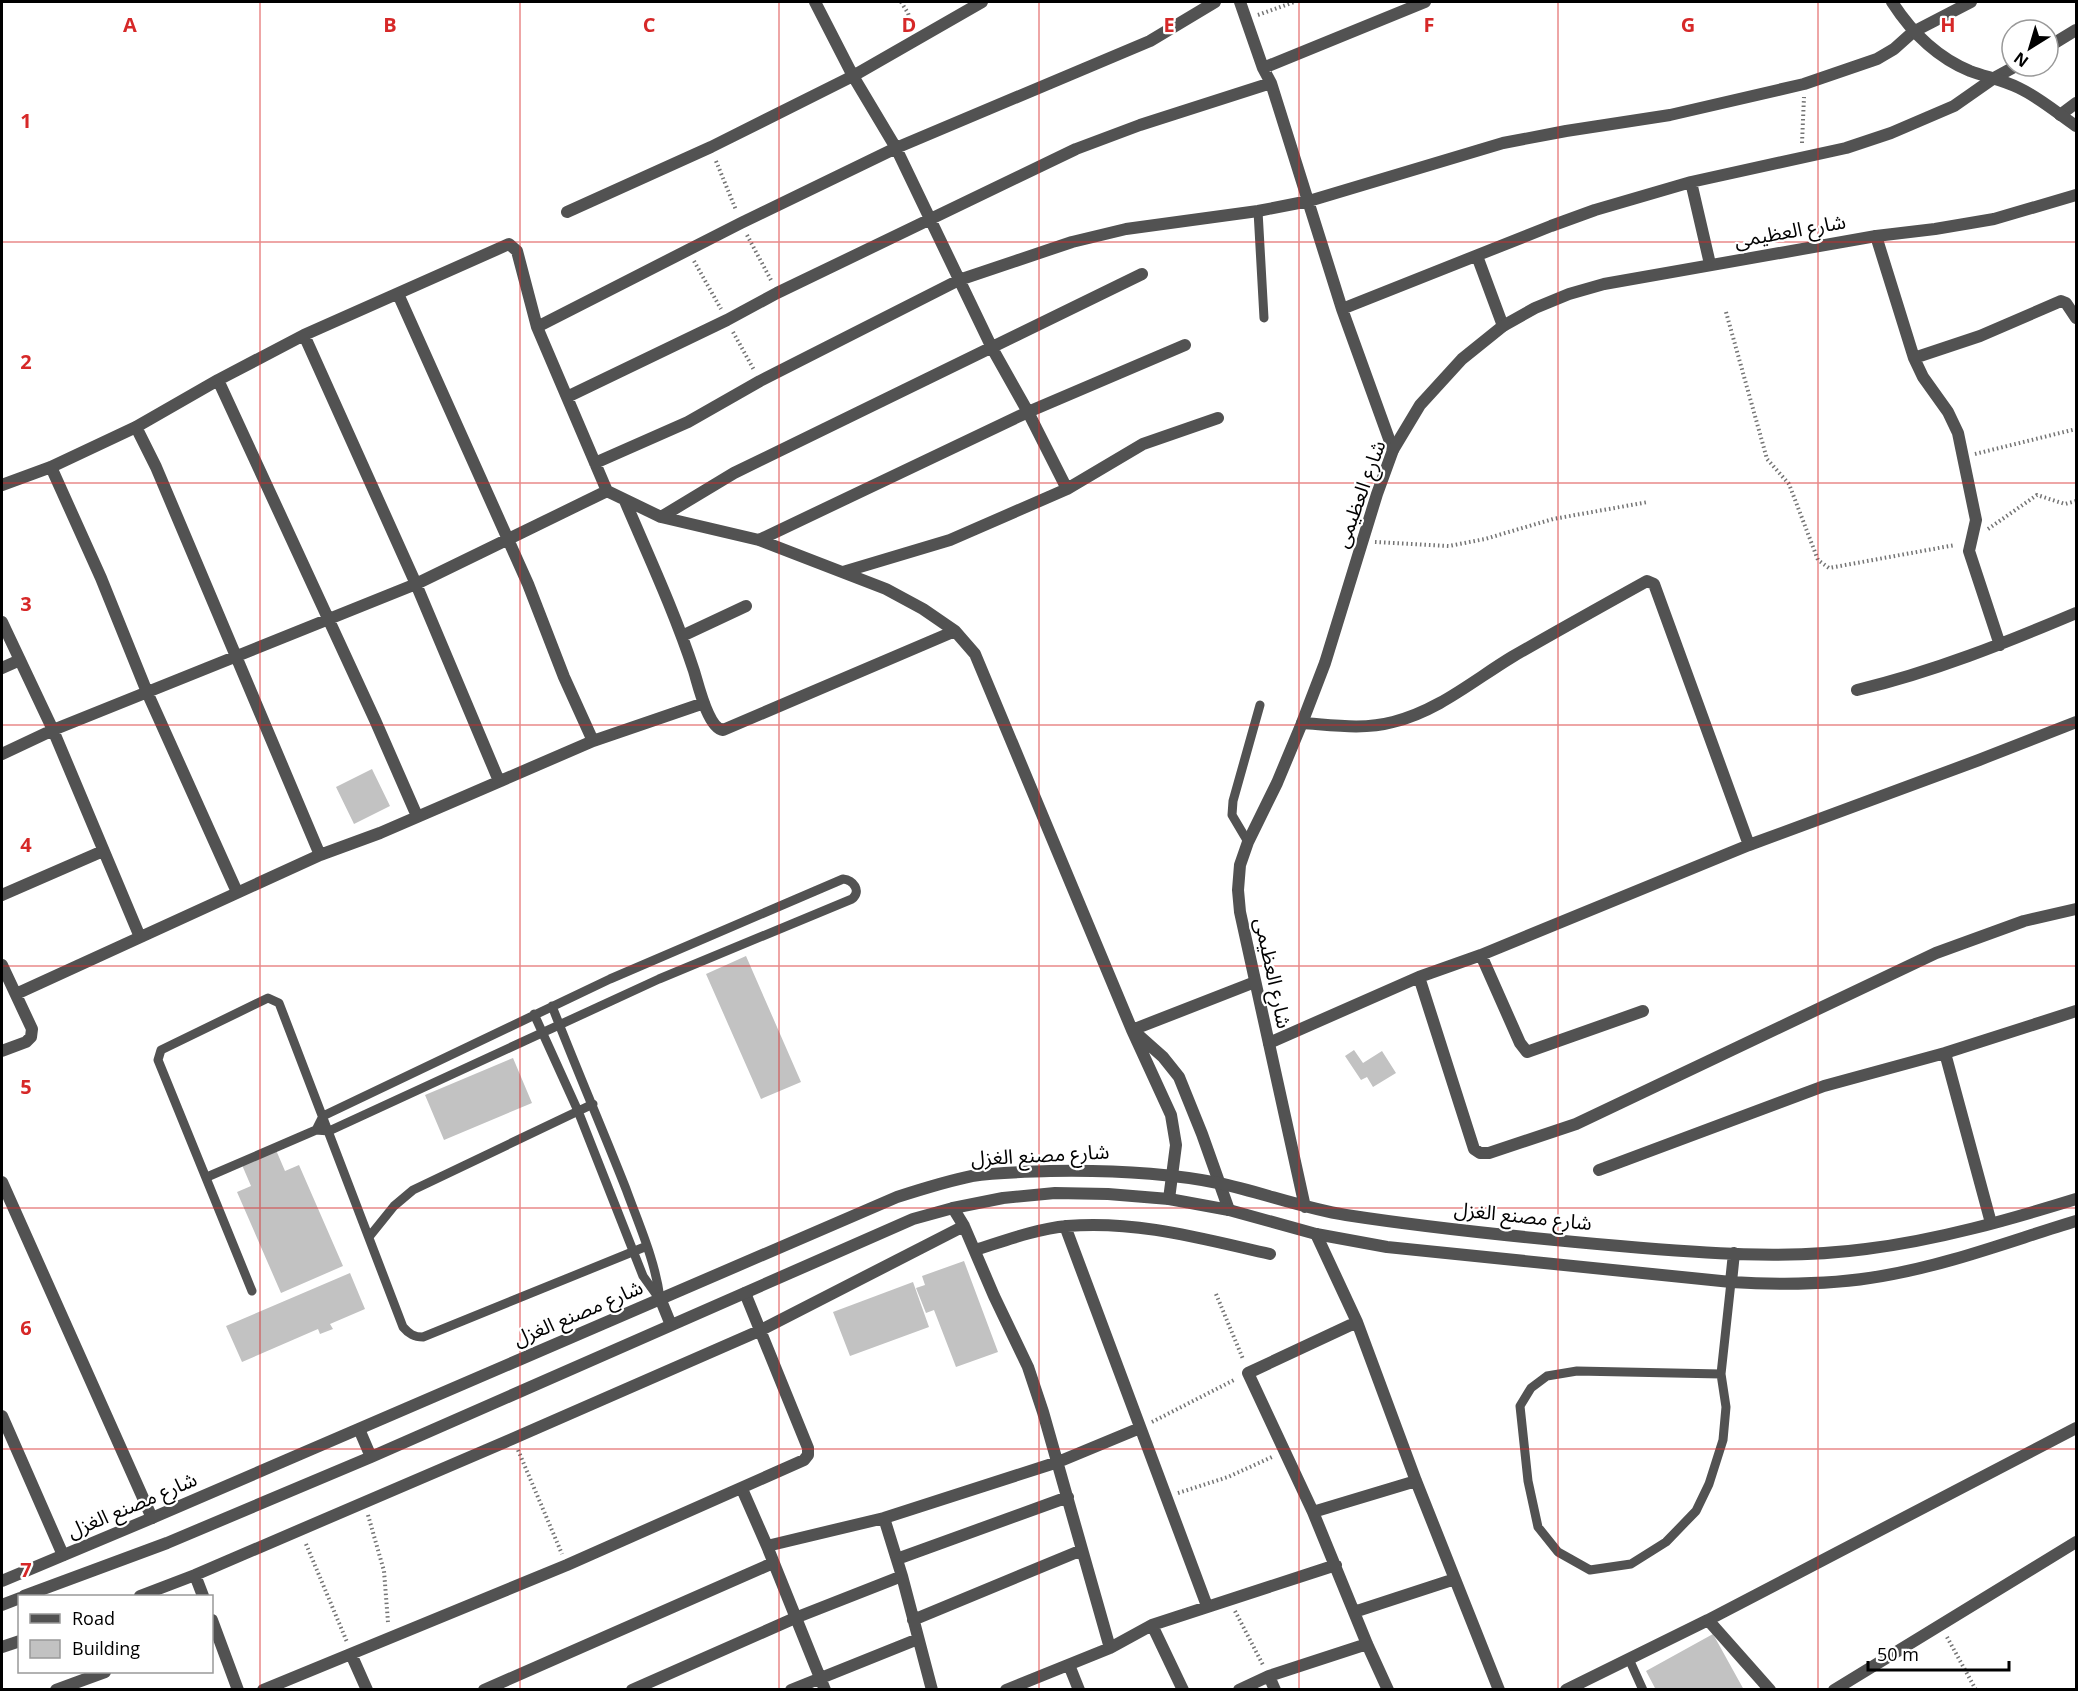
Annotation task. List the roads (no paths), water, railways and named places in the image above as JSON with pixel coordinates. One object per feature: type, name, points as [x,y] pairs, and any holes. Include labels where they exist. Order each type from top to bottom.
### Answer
[{"type":"street","points":[[815,2],[896,148],[992,348],[1067,489]]},
{"type":"street","points":[[567,212],[711,147],[854,76],[982,2]]},
{"type":"street","points":[[537,327],[896,148],[1125,53],[1215,2]]},
{"type":"street","points":[[1240,2],[1263,68],[1271,83],[1342,309],[1393,450]]},
{"type":"street","points":[[1263,68],[1425,2]]},
{"type":"street","points":[[1892,2],[1913,32],[1930,48],[1972,71],[2018,87],[2040,99],[2076,126]]},
{"type":"street","points":[[595,463],[688,422],[760,381],[959,280],[1072,242],[1126,229],[1258,211],[1309,201],[1503,143],[1670,115],[1804,84],[1877,59],[1894,49],[1913,32],[1971,2]]},
{"type":"street","points":[[2060,40],[2076,30]]},
{"type":"street","points":[[1342,309],[1595,210],[1691,182],[1846,148],[1923,120],[1954,106],[2000,75]]},
{"type":"street","points":[[567,397],[1076,149],[1140,124],[1271,83]]},
{"type":"street","points":[[2060,115],[2076,103]]},
{"type":"street","points":[[1691,182],[1710,264]]},
{"type":"street","name":"شارع العظيمى","points":[[1305,1207],[1240,912],[1238,890],[1240,865],[1248,842],[1302,723],[1325,663],[1377,494],[1393,450],[1420,405],[1462,359],[1503,326],[1535,308],[1569,294],[1710,264],[1994,219],[2076,195]]},
{"type":"street","points":[[1876,236],[1914,358],[1923,377],[1948,412],[1958,433],[1976,520],[1970,542],[1970,556],[2000,645]]},
{"type":"street","points":[[2,484],[51,467],[136,427],[218,380],[304,335],[509,244],[517,251],[537,327],[607,491],[661,517],[759,540],[843,572],[904,599],[955,631],[975,654],[1132,1030],[1171,1115],[1176,1145],[1169,1199]]},
{"type":"street","points":[[1477,256],[1503,326]]},
{"type":"street","points":[[661,517],[734,473],[1142,274]]},
{"type":"street","points":[[398,294],[528,584],[564,677],[593,741]]},
{"type":"street","points":[[1914,358],[1980,336],[2061,301],[2066,303],[2076,318]]},
{"type":"street","points":[[304,335],[416,584],[499,781]]},
{"type":"street","points":[[759,540],[1028,412],[1185,345]]},
{"type":"street","points":[[218,380],[417,816]]},
{"type":"street","points":[[843,572],[950,540],[1067,489],[1143,444],[1218,418]]},
{"type":"street","points":[[136,427],[156,467],[320,855]]},
{"type":"street","points":[[51,467],[101,578],[147,692],[237,892]]},
{"type":"street","points":[[2,754],[53,730],[416,584],[607,491]]},
{"type":"street","points":[[625,501],[682,636],[704,703],[718,729],[723,730],[955,631]]},
{"type":"street","points":[[1302,723],[1363,727],[1391,723],[1416,715],[1438,704],[1512,657],[1647,581],[1651,581],[1749,845]]},
{"type":"street","points":[[682,636],[746,606]]},
{"type":"street","points":[[1857,690],[1910,676],[2000,645],[2076,612]]},
{"type":"street","points":[[2,622],[53,730],[140,937]]},
{"type":"street","points":[[2,668],[20,660]]},
{"type":"street","points":[[16,994],[320,855],[380,833],[593,741],[704,703]]},
{"type":"street","points":[[1269,1042],[1419,977],[1480,955],[1749,845],[2076,722]]},
{"type":"street","points":[[2,895],[103,851]]},
{"type":"street","points":[[1419,977],[1474,1149],[1480,1153],[1489,1153],[1576,1124],[1936,953],[2024,921],[2076,909]]},
{"type":"street","points":[[1480,955],[1520,1043],[1527,1052],[1533,1052],[1643,1011]]},
{"type":"street","points":[[2,965],[32,1029],[31,1037],[26,1042],[2,1051]]},
{"type":"street","points":[[1132,1030],[1256,982]]},
{"type":"street","points":[[1599,1170],[1824,1086],[1945,1053],[2076,1011]]},
{"type":"street","points":[[1132,1030],[1163,1057],[1179,1077],[1229,1210]]},
{"type":"street","points":[[1945,1053],[1991,1223]]},
{"type":"street","name":"شارع مصنع الغزل","points":[[2,1581],[897,1197],[932,1185],[973,1176],[1015,1172],[1114,1170],[1173,1175],[1221,1184],[1305,1207],[1484,1233],[1647,1248],[1777,1254],[1864,1250],[1949,1234],[2076,1199]]},
{"type":"street","points":[[2,1182],[152,1518]]},
{"type":"street","name":"شارع مصنع الغزل","points":[[27,1595],[166,1543],[371,1458],[913,1219],[1004,1198],[1055,1193],[1169,1199],[1229,1210],[1316,1234],[1387,1247],[1731,1282],[1783,1285],[1833,1283],[1883,1276],[1932,1265],[2076,1221]]},
{"type":"street","points":[[953,1208],[964,1226],[993,1296],[1028,1366],[1058,1462],[1110,1648]]},
{"type":"street","points":[[975,1251],[1065,1226],[1101,1224],[1162,1230],[1270,1254]]},
{"type":"street","points":[[143,1595],[195,1575],[759,1331],[964,1226]]},
{"type":"street","points":[[1065,1226],[1208,1606]]},
{"type":"street","points":[[1316,1234],[1357,1322],[1416,1481],[1499,1689]]},
{"type":"street","points":[[1731,1282],[1734,1253]]},
{"type":"street","points":[[263,1689],[567,1565],[804,1460],[808,1455],[808,1448],[745,1293]]},
{"type":"street","points":[[660,1298],[671,1325]]},
{"type":"street","points":[[1357,1322],[1248,1372],[1283,1452],[1313,1512],[1366,1644],[1388,1689]]},
{"type":"street","points":[[2,1416],[63,1555]]},
{"type":"street","points":[[767,1546],[884,1518],[1058,1462],[1140,1428]]},
{"type":"street","points":[[1566,1689],[1708,1620],[2076,1428]]},
{"type":"street","points":[[359,1429],[371,1458]]},
{"type":"street","points":[[1313,1512],[1416,1481]]},
{"type":"street","points":[[742,1489],[825,1689]]},
{"type":"street","points":[[897,1559],[1068,1497]]},
{"type":"street","points":[[884,1518],[932,1689]]},
{"type":"street","points":[[1834,1689],[2076,1542]]},
{"type":"street","points":[[913,1620],[1082,1550]]},
{"type":"street","points":[[487,1689],[773,1563]]},
{"type":"street","points":[[1006,1689],[1110,1648],[1152,1625],[1336,1565]]},
{"type":"street","points":[[195,1575],[203,1595]]},
{"type":"street","points":[[632,1689],[795,1618],[902,1576]]},
{"type":"street","points":[[1354,1612],[1455,1579]]},
{"type":"street","name":"شارع مصنع الغزل","points":[[2,1605],[18,1599]]},
{"type":"street","points":[[1708,1620],[1770,1689]]},
{"type":"street","points":[[1152,1625],[1183,1689]]},
{"type":"street","points":[[214,1635],[238,1689]]},
{"type":"street","points":[[790,1689],[918,1639]]},
{"type":"street","points":[[2,1647],[18,1642]]},
{"type":"street","points":[[1239,1689],[1269,1676],[1366,1644]]},
{"type":"street","points":[[351,1654],[367,1689]]},
{"type":"street","points":[[1069,1665],[1079,1689]]},
{"type":"street","points":[[56,1689],[100,1673]]},
{"type":"street","points":[[1269,1676],[1275,1689]]},
{"type":"lane","points":[[1258,211],[1264,318]]},
{"type":"lane","points":[[1248,842],[1232,815],[1233,801],[1260,705]]},
{"type":"lane","points":[[207,1177],[316,1130],[329,1131],[707,958],[852,899],[855,896],[855,885],[843,879],[534,1014],[323,1116],[316,1130]]},
{"type":"lane","points":[[252,1291],[158,1060],[161,1050],[268,998],[279,1003],[403,1327],[416,1337],[423,1337],[647,1246]]},
{"type":"lane","points":[[552,1006],[593,1104],[647,1246],[656,1272],[660,1298]]},
{"type":"lane","points":[[534,1014],[579,1111],[643,1276],[660,1298]]},
{"type":"lane","points":[[369,1237],[394,1206],[413,1190],[593,1104]]},
{"type":"lane","points":[[1721,1374],[1576,1371],[1547,1376],[1531,1388],[1520,1407],[1528,1481],[1538,1527],[1558,1552],[1590,1570],[1631,1564],[1666,1542],[1696,1511],[1709,1484],[1723,1440],[1726,1407],[1721,1374],[1731,1282]]},
{"type":"lane","points":[[1629,1659],[1643,1689]]}]
